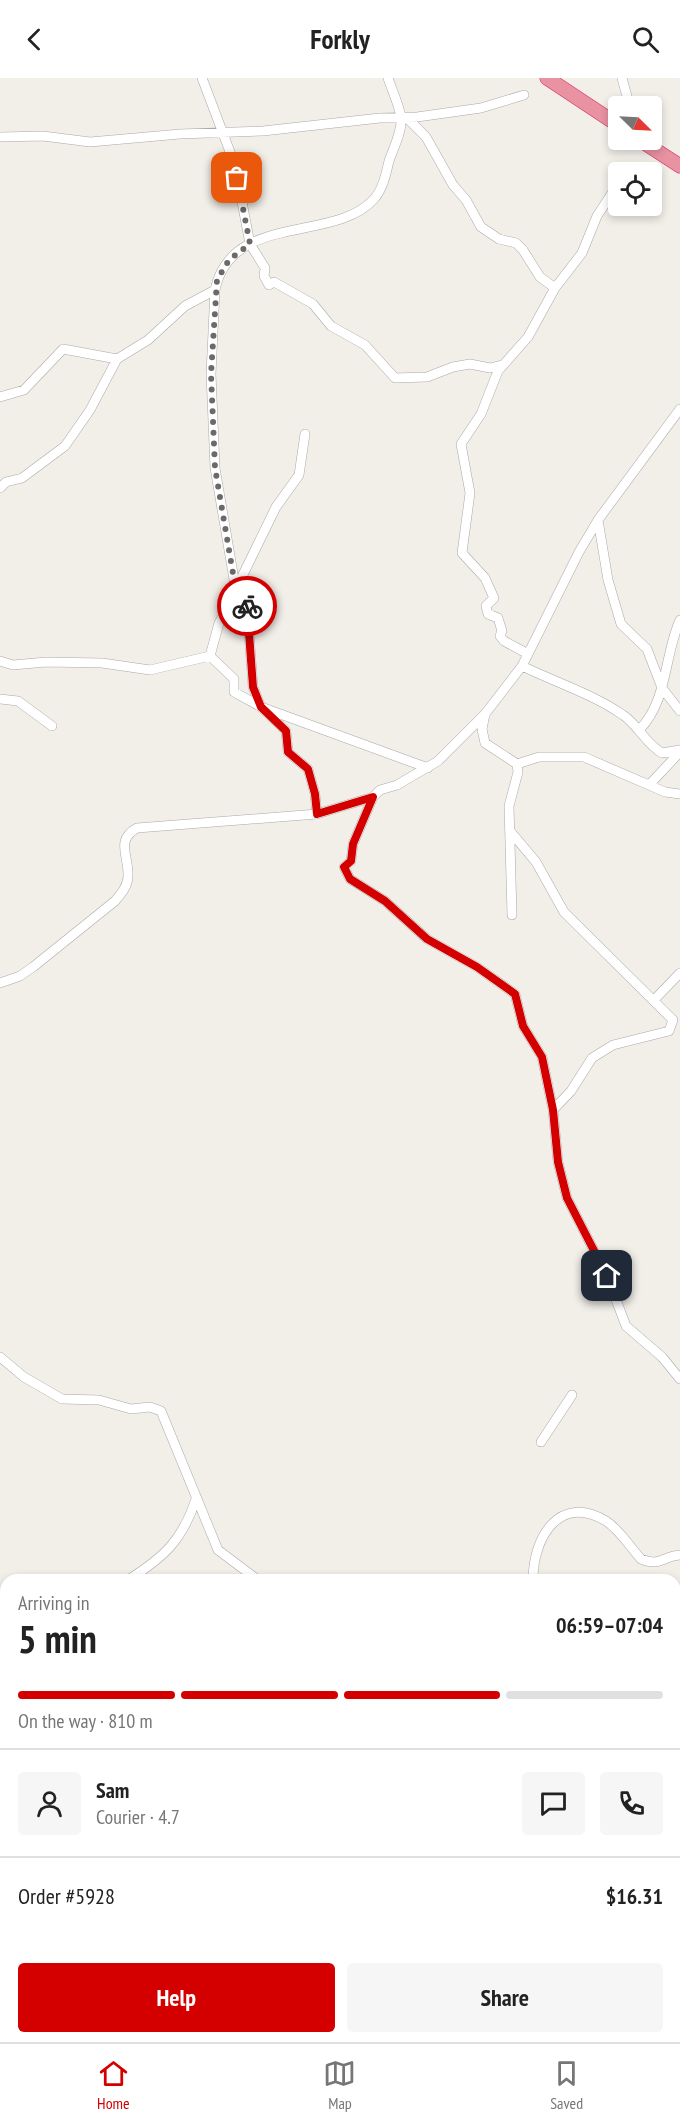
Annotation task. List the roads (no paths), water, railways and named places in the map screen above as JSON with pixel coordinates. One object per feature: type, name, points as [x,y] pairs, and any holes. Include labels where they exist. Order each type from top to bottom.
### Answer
[{"type":"highway","points":[[547,78],[608,115]]},
{"type":"highway","points":[[655,150],[680,166]]},
{"type":"street","points":[[202,78],[225,132],[235,165],[243,219],[250,244],[265,268],[264,276],[269,285],[274,282],[313,304],[337,332],[365,345],[395,378],[426,377],[453,367],[470,364],[490,368],[502,365]]},
{"type":"street","points":[[388,78],[404,118],[426,137],[453,185],[466,200],[481,227],[499,239],[516,243],[546,284],[555,288]]},
{"type":"street","points":[[621,80],[627,96]]},
{"type":"street","points":[[0,137],[52,137],[90,142],[404,118],[481,108],[524,95]]},
{"type":"street","points":[[317,814],[315,794],[308,769],[288,752],[286,731],[261,707],[251,678],[247,605],[236,591],[214,458],[211,374],[215,290],[217,280],[229,260],[250,244],[339,218],[361,210],[370,203],[384,178],[404,118]]},
{"type":"street","points":[[528,654],[504,641],[500,636],[502,631],[498,618],[488,614],[486,606],[494,597],[490,586],[462,553],[470,493],[461,444],[481,414],[502,365],[521,348],[555,288],[582,253],[597,216],[608,199]]},
{"type":"street","points":[[0,488],[6,482],[22,478],[65,446],[90,410],[117,360],[148,340],[185,306],[215,290]]},
{"type":"street","points":[[0,397],[24,390],[63,349],[117,360]]},
{"type":"street","points":[[680,409],[598,520],[579,552],[522,666],[460,741],[428,768],[397,785],[380,790],[373,797],[353,844],[351,861],[344,867],[350,879],[385,901],[439,947],[477,967],[515,994],[523,1026],[542,1057],[553,1110],[558,1162],[567,1198],[607,1276],[626,1326],[662,1357],[680,1379]]},
{"type":"street","points":[[236,591],[252,552],[276,507],[299,475],[305,434]]},
{"type":"street","points":[[598,520],[608,580],[621,624],[647,649],[662,688],[680,711]]},
{"type":"street","points":[[210,656],[219,623],[226,611],[247,605]]},
{"type":"street","points":[[640,729],[651,715],[662,688],[670,644],[680,620]]},
{"type":"street","points":[[0,661],[13,665],[46,662],[102,663],[150,670],[210,656]]},
{"type":"street","points":[[210,656],[234,679],[234,692],[261,707],[428,768]]},
{"type":"street","points":[[522,666],[603,703],[640,729],[662,753],[680,751]]},
{"type":"street","points":[[0,699],[18,700],[52,726]]},
{"type":"street","points":[[484,714],[482,729],[485,743],[517,764],[518,772],[509,806],[512,915]]},
{"type":"street","points":[[650,784],[680,751]]},
{"type":"street","points":[[517,764],[539,757],[584,757],[672,795],[680,794]]},
{"type":"street","points":[[0,983],[20,976],[33,967],[115,901],[125,888],[128,877],[124,841],[129,832],[137,828],[317,814],[373,797]]},
{"type":"street","points":[[510,831],[536,862],[564,912],[673,1020],[673,1026],[669,1031],[613,1045],[592,1058],[571,1090],[553,1110]]},
{"type":"street","points":[[654,1000],[680,973]]},
{"type":"street","points":[[0,1357],[24,1377],[62,1399],[99,1400],[131,1409],[150,1407],[161,1411],[218,1550],[250,1574]]},
{"type":"street","points":[[540,1442],[572,1395]]},
{"type":"street","points":[[137,1574],[152,1564],[177,1541],[196,1499]]},
{"type":"street","points":[[534,1574],[537,1545],[544,1532],[556,1520],[568,1515],[589,1515],[604,1520],[641,1559],[648,1562],[656,1563],[680,1555]]}]
